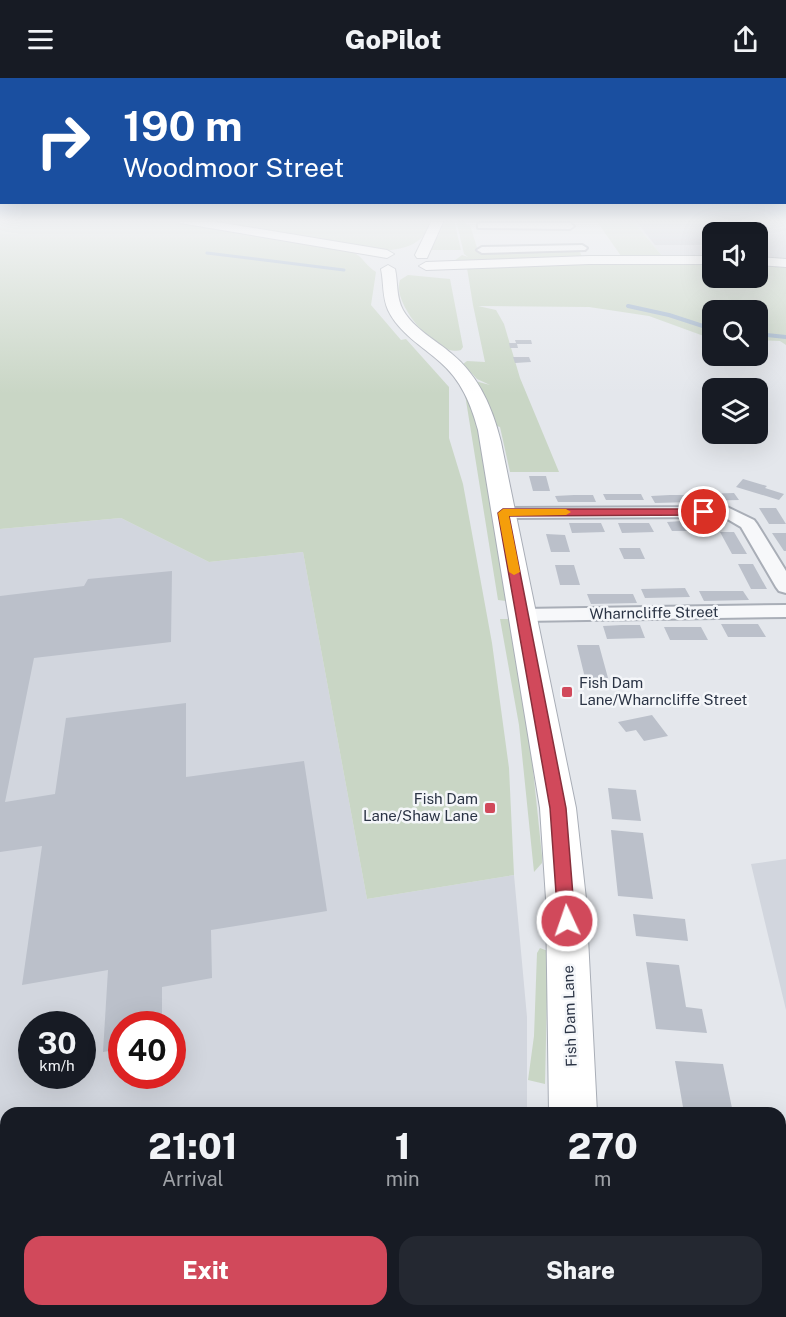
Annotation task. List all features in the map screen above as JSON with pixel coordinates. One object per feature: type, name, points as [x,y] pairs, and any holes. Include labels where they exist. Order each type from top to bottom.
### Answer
[{"type":"street","name":"Fish Dam Lane","points":[[396,278],[389,290],[396,311],[408,326],[448,360],[466,380],[483,409],[491,441],[558,808],[566,899],[573,1107]]},
{"type":"street","points":[[503,513],[727,512],[748,524],[786,587]]},
{"type":"street","name":"Wharncliffe Street","points":[[522,615],[786,611]]},
{"type":"shaded area","points":[[121,518],[209,562],[303,552],[367,899],[514,875],[527,1017],[527,1107],[0,1107],[0,529]]},
{"type":"shaded area","points":[[786,859],[786,1010],[751,864]]},
{"type":"green space","points":[[0,278],[375,278],[371,305],[401,340],[406,339],[449,387],[449,438],[463,484],[492,643],[509,768],[514,875],[367,899],[303,552],[209,562],[121,518],[0,529]]},
{"type":"green space","points":[[403,278],[450,279],[463,347],[461,350],[441,346],[419,327],[403,302],[399,290],[400,280]]},
{"type":"green space","points":[[469,278],[702,278],[702,288],[768,288],[768,278],[786,278],[786,345],[780,341],[768,340],[768,300],[702,300],[702,335],[649,316],[589,307],[478,306],[496,310],[504,324],[520,378],[559,472],[510,472],[500,427],[497,426],[486,399],[475,381],[490,385],[477,379],[463,364],[467,361],[485,362]]},
{"type":"green space","points":[[464,388],[472,403],[478,429],[506,601],[498,600]]},
{"type":"green space","points":[[500,619],[510,619],[528,721],[542,856],[542,863],[534,872],[519,725]]},
{"type":"green space","points":[[540,948],[548,951],[545,1084],[528,1080],[534,1036],[537,953]]},
{"type":"building","points":[[515,340],[531,340],[532,344],[517,344],[518,348],[510,348],[509,343],[516,343]]},
{"type":"building","points":[[513,357],[529,357],[531,362],[515,363]]},
{"type":"building","points":[[529,476],[546,476],[550,491],[533,491]]},
{"type":"building","points":[[743,479],[784,494],[779,500],[736,487]]},
{"type":"building","points":[[734,493],[739,500],[701,501],[697,494]]},
{"type":"building","points":[[603,494],[641,494],[644,500],[606,500]]},
{"type":"building","points":[[593,495],[596,502],[558,502],[555,496]]},
{"type":"building","points":[[688,495],[693,502],[655,503],[651,496]]},
{"type":"building","points":[[759,508],[776,508],[786,524],[769,524]]},
{"type":"building","points":[[698,521],[704,531],[672,531],[667,522]]},
{"type":"building","points":[[569,523],[601,523],[605,532],[572,533]]},
{"type":"building","points":[[618,523],[649,523],[654,532],[622,533]]},
{"type":"building","points":[[720,532],[734,532],[747,554],[732,554]]},
{"type":"building","points":[[772,533],[786,533],[786,551],[784,551]]},
{"type":"building","points":[[546,534],[565,535],[570,552],[551,552]]},
{"type":"building","points":[[619,548],[640,548],[645,559],[624,559]]},
{"type":"building","points":[[738,564],[753,564],[767,589],[751,589]]},
{"type":"building","points":[[555,565],[574,565],[580,585],[560,585]]},
{"type":"building","points":[[172,571],[171,642],[34,658],[5,802],[55,794],[66,718],[186,703],[186,777],[304,761],[327,911],[211,930],[212,978],[162,987],[162,1011],[108,1011],[108,1051],[103,1052],[108,970],[22,985],[42,846],[0,852],[0,596],[84,586],[88,579]]},
{"type":"building","points":[[685,588],[690,597],[645,598],[641,589]]},
{"type":"building","points":[[699,591],[743,591],[749,600],[704,601]]},
{"type":"building","points":[[587,594],[633,594],[637,603],[591,604]]},
{"type":"building","points":[[721,624],[758,624],[766,637],[728,637]]},
{"type":"building","points":[[640,625],[645,638],[607,639],[603,626]]},
{"type":"building","points":[[664,627],[701,627],[708,640],[670,640]]},
{"type":"building","points":[[577,645],[599,645],[608,678],[585,678]]},
{"type":"building","points":[[652,715],[668,736],[644,741],[636,730],[626,732],[618,722]]},
{"type":"building","points":[[608,788],[636,790],[641,821],[612,819]]},
{"type":"building","points":[[611,830],[643,833],[653,899],[618,896]]},
{"type":"building","points":[[633,914],[685,919],[688,941],[636,936]]},
{"type":"building","points":[[646,962],[679,965],[686,1007],[702,1009],[707,1033],[656,1029]]},
{"type":"building","points":[[675,1061],[723,1064],[732,1107],[683,1107]]},
{"type":"waterway","points":[[628,306],[669,315],[702,326]]},
{"type":"waterway","points":[[768,335],[786,337]]},
{"type":"slow traffic","points":[[514,572],[503,513],[566,512]]},
{"type":"place","name":"Fish Dam Lane/Wharncliffe Street","points":[[567,692]]},
{"type":"place","name":"Fish Dam Lane/Shaw Lane","points":[[490,808]]},
{"type":"route","points":[[567,921],[558,808],[503,513],[704,512]]}]
